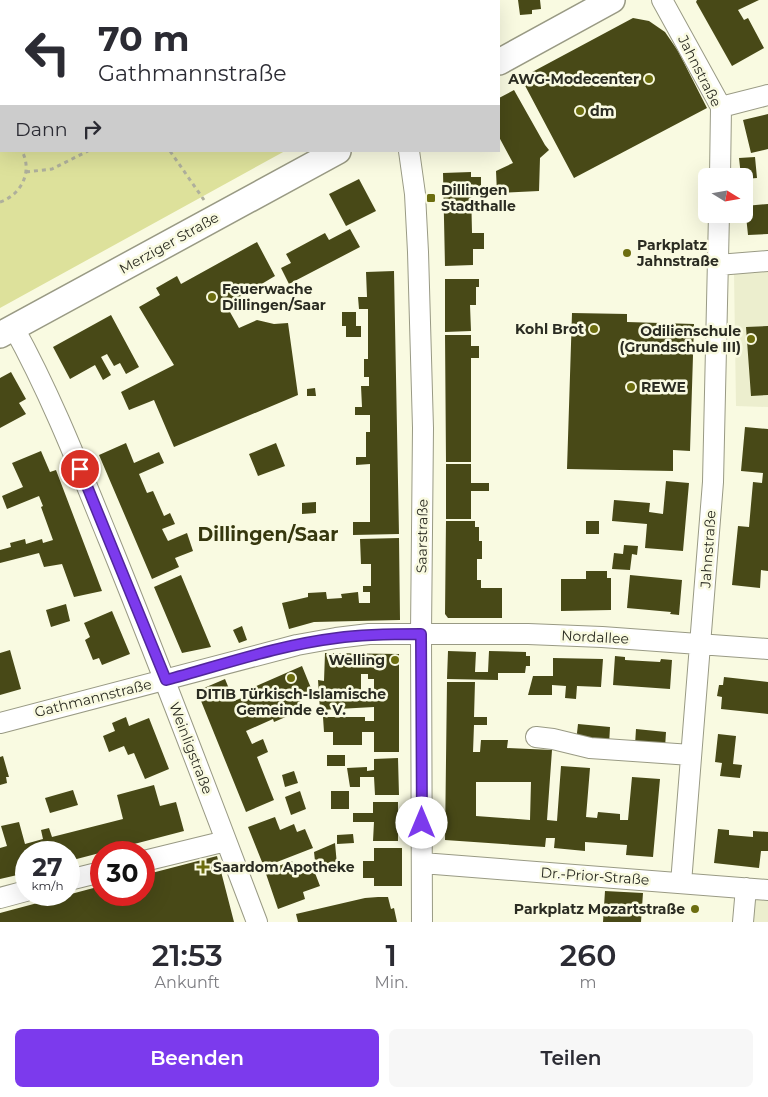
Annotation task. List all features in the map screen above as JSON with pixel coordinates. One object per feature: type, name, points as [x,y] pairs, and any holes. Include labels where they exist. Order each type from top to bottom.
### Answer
[{"type":"main road","points":[[500,61],[612,0]]},
{"type":"main road","name":"Merziger Straße","points":[[7,332],[336,152]]},
{"type":"street","name":"Jahnstraße","points":[[662,0],[720,107],[720,168]]},
{"type":"street","points":[[720,107],[768,95]]},
{"type":"street","name":"Saarstraße","points":[[409,152],[415,194],[424,428],[421,634],[422,922]]},
{"type":"street","name":"Jahnstraße","points":[[681,883],[713,482],[719,223]]},
{"type":"street","points":[[718,265],[768,261]]},
{"type":"street","name":"Weinligstraße","points":[[7,332],[30,358],[65,433],[166,680],[257,922]]},
{"type":"street","name":"Gathmannstraße","points":[[0,723],[297,645],[326,639],[369,634],[421,634]]},
{"type":"street","name":"Nordallee","points":[[421,634],[528,634],[602,637],[768,649]]},
{"type":"street","points":[[536,737],[590,748],[691,755]]},
{"type":"street","points":[[155,858],[226,840]]},
{"type":"street","name":"Dr.-Prior-Straße","points":[[422,863],[768,890]]},
{"type":"street","points":[[743,922],[746,888]]},
{"type":"street","points":[[0,898],[15,894]]},
{"type":"path","points":[[0,202],[16,193],[23,183],[26,172],[26,158],[23,152]]},
{"type":"path","points":[[26,172],[52,169],[86,152]]},
{"type":"path","points":[[171,152],[215,218]]},
{"type":"shaded area","name":"Odilienschule (Grundschule III)","points":[[768,270],[768,407],[736,406],[734,273]]},
{"type":"shaded area","points":[[747,896],[768,898],[768,922],[745,922]]},
{"type":"green space","points":[[0,152],[283,152],[0,308]]},
{"type":"building","points":[[518,0],[540,0],[541,9],[532,10],[532,14],[520,15]]},
{"type":"building","points":[[697,0],[759,0],[738,10],[744,20],[748,18],[764,48],[732,66],[696,2]]},
{"type":"building","points":[[633,18],[649,21],[665,32],[678,51],[707,108],[574,178],[521,78]]},
{"type":"building","points":[[514,90],[549,150],[540,158],[539,191],[497,193],[496,171],[513,163],[500,139],[500,97]]},
{"type":"building","points":[[768,114],[768,149],[751,153],[743,120]]},
{"type":"building","points":[[755,157],[757,178],[753,178],[753,168],[740,168],[739,158]]},
{"type":"building","points":[[471,172],[471,177],[481,177],[481,188],[471,188],[472,233],[484,233],[484,249],[473,249],[473,265],[445,266],[443,173]]},
{"type":"building","points":[[359,179],[376,211],[346,226],[329,194]]},
{"type":"building","points":[[768,204],[768,234],[748,235],[747,223],[753,223],[753,205]]},
{"type":"building","points":[[350,229],[360,247],[289,284],[281,268],[291,263],[286,254],[325,233],[329,240]]},
{"type":"building","points":[[257,242],[275,276],[226,305],[239,328],[257,320],[274,324],[288,323],[298,395],[174,447],[154,400],[129,410],[121,392],[174,365],[139,307],[160,295],[156,288],[177,276],[181,284]]},
{"type":"building","points":[[394,271],[399,534],[353,535],[353,522],[370,522],[370,464],[356,465],[356,457],[366,457],[366,432],[370,432],[370,415],[355,415],[355,407],[362,407],[361,386],[369,386],[369,377],[364,377],[364,359],[368,359],[368,309],[359,309],[358,297],[367,297],[366,272]]},
{"type":"building","points":[[445,279],[479,279],[479,287],[476,287],[476,305],[470,305],[471,331],[445,332]]},
{"type":"building","points":[[342,312],[356,312],[356,326],[361,326],[361,337],[346,337],[346,326],[342,326]]},
{"type":"building","name":"REWE","points":[[572,313],[627,314],[627,322],[694,324],[690,451],[673,450],[673,471],[567,469]]},
{"type":"building","points":[[111,315],[139,367],[126,374],[120,363],[114,366],[107,354],[101,357],[111,375],[103,380],[95,365],[70,379],[53,347]]},
{"type":"building","points":[[768,326],[768,395],[751,396],[746,327]]},
{"type":"building","points":[[445,335],[471,335],[471,346],[479,346],[479,358],[471,358],[471,462],[446,462]]},
{"type":"building","points":[[11,372],[26,399],[19,403],[26,414],[0,428],[0,378]]},
{"type":"building","points":[[315,388],[316,396],[307,396],[307,389]]},
{"type":"building","points":[[745,427],[768,429],[768,571],[761,570],[760,588],[732,585],[738,526],[749,527],[753,482],[762,483],[763,473],[741,471]]},
{"type":"building","points":[[126,443],[134,463],[159,452],[164,463],[139,474],[147,493],[153,491],[164,516],[170,513],[175,524],[162,529],[168,541],[187,533],[193,551],[175,558],[179,567],[152,579],[99,455]]},
{"type":"building","points":[[276,443],[285,466],[258,476],[249,454]]},
{"type":"building","points":[[41,451],[50,472],[56,470],[102,591],[74,597],[62,564],[44,567],[39,553],[0,563],[0,550],[11,547],[10,543],[25,539],[26,544],[42,539],[43,543],[53,540],[39,496],[7,509],[2,496],[23,487],[12,463]]},
{"type":"building","points":[[446,464],[471,464],[471,483],[489,483],[489,491],[471,491],[471,519],[446,519]]},
{"type":"building","points":[[666,481],[689,483],[683,551],[645,548],[647,524],[612,521],[614,500],[650,503],[649,512],[663,514]]},
{"type":"building","points":[[316,502],[316,513],[302,514],[302,503]]},
{"type":"building","points":[[446,521],[475,521],[475,527],[479,527],[479,541],[482,541],[482,559],[477,559],[477,580],[481,580],[481,588],[502,588],[502,618],[448,618],[445,614]]},
{"type":"building","points":[[586,521],[599,521],[599,534],[586,534]]},
{"type":"building","points":[[399,538],[400,620],[314,622],[289,629],[282,603],[308,597],[308,593],[326,592],[327,599],[342,598],[341,594],[358,592],[359,603],[370,603],[370,592],[363,592],[363,586],[371,586],[371,564],[361,564],[360,539]]},
{"type":"building","points":[[624,545],[638,546],[637,555],[632,554],[630,570],[612,569],[614,553],[623,554]]},
{"type":"building","points":[[586,571],[607,571],[607,578],[611,578],[611,610],[561,611],[561,579],[586,579]]},
{"type":"building","points":[[181,575],[211,647],[182,653],[154,587]]},
{"type":"building","points":[[630,575],[682,580],[679,615],[670,614],[671,612],[627,608]]},
{"type":"building","points":[[66,604],[70,621],[51,627],[46,610]]},
{"type":"building","points":[[112,611],[130,654],[102,665],[99,658],[93,660],[85,640],[90,637],[84,623]]},
{"type":"building","points":[[242,626],[247,640],[239,643],[233,630]]},
{"type":"building","points":[[10,650],[21,689],[0,695],[0,653]]},
{"type":"building","points":[[448,651],[476,652],[475,672],[488,672],[489,651],[526,652],[526,656],[530,656],[530,666],[526,666],[525,673],[498,673],[498,680],[447,679]]},
{"type":"building","points":[[325,653],[399,654],[399,752],[374,752],[374,732],[362,732],[362,745],[333,745],[333,732],[324,732],[323,717],[365,717],[365,721],[374,721],[374,707],[320,710],[318,680],[324,681]],"holes":[[[361,674],[368,674],[368,679],[374,679],[374,700],[361,700]]]},
{"type":"building","points":[[615,656],[625,657],[625,660],[660,662],[661,659],[672,660],[670,689],[613,685]]},
{"type":"building","points":[[553,658],[603,659],[601,687],[577,686],[576,699],[565,698],[566,686],[552,685],[552,695],[528,695],[533,676],[553,676]]},
{"type":"building","points":[[302,666],[313,693],[299,699],[304,709],[274,722],[273,719],[246,731],[252,744],[263,739],[268,752],[257,757],[274,800],[246,812],[197,691],[225,679],[234,701],[249,695],[247,690]]},
{"type":"building","points":[[724,677],[768,682],[768,714],[721,709],[722,697],[717,696],[719,685],[723,685]]},
{"type":"building","points":[[447,682],[475,682],[474,717],[487,717],[487,725],[474,725],[473,752],[480,752],[481,740],[508,740],[507,748],[552,750],[547,820],[557,821],[561,766],[590,768],[586,817],[597,818],[598,812],[620,814],[620,820],[628,820],[632,777],[660,779],[653,857],[626,855],[627,845],[585,842],[585,851],[554,848],[555,838],[546,838],[545,847],[445,840]],"holes":[[[476,782],[531,782],[530,820],[476,816]]]},
{"type":"building","points":[[126,717],[129,726],[149,718],[169,769],[145,779],[134,753],[128,755],[124,746],[109,752],[103,736],[115,731],[112,723]]},
{"type":"building","points":[[578,724],[610,727],[609,745],[576,742]]},
{"type":"building","points":[[636,729],[666,732],[665,748],[635,745]]},
{"type":"building","points":[[718,734],[736,736],[733,764],[742,765],[740,778],[720,776],[722,763],[715,762]]},
{"type":"building","points":[[327,755],[345,755],[345,766],[327,766]]},
{"type":"building","points":[[3,756],[9,777],[6,777],[7,783],[0,785],[0,757]]},
{"type":"building","points":[[398,758],[399,795],[375,795],[374,777],[360,777],[360,787],[350,787],[347,768],[367,767],[367,771],[374,770],[374,759]]},
{"type":"building","points":[[294,771],[298,783],[285,787],[282,775]]},
{"type":"building","points":[[154,785],[160,806],[176,802],[184,831],[146,841],[90,841],[90,856],[80,858],[80,841],[36,841],[43,839],[41,830],[49,828],[52,837],[123,819],[117,795]]},
{"type":"building","points":[[73,790],[78,805],[50,813],[45,798]]},
{"type":"building","points":[[300,791],[306,809],[291,815],[285,797]]},
{"type":"building","points":[[331,791],[349,791],[349,809],[331,809]]},
{"type":"building","points":[[373,802],[398,802],[398,841],[373,841],[374,822],[353,822],[353,813],[373,813]]},
{"type":"building","points":[[275,817],[280,830],[294,824],[297,832],[305,829],[313,848],[264,867],[248,827]]},
{"type":"building","points":[[19,822],[24,841],[15,841],[15,876],[0,879],[0,848],[7,846],[1,826]]},
{"type":"building","points":[[718,829],[729,830],[729,835],[753,837],[753,831],[768,832],[768,851],[761,851],[759,868],[714,863]]},
{"type":"building","points":[[353,834],[354,843],[337,844],[337,835]]},
{"type":"building","points":[[335,843],[337,865],[315,873],[320,886],[303,892],[305,899],[278,909],[265,871],[292,861],[295,871],[312,864],[316,870],[314,852]]},
{"type":"building","points":[[374,848],[402,848],[402,886],[374,886],[374,878],[363,878],[363,861],[374,861]]},
{"type":"building","points":[[217,856],[234,922],[0,922],[0,913],[26,906],[80,906],[80,892],[90,889],[90,906],[155,906],[155,872]]},
{"type":"building","points":[[605,891],[643,893],[641,922],[603,922]]},
{"type":"building","points":[[388,897],[391,909],[394,908],[397,922],[298,922],[296,914],[365,898]]},
{"type":"place","name":"AWG-Modecenter","points":[[649,79]]},
{"type":"place","name":"dm","points":[[580,111]]},
{"type":"place","name":"Dillingen Stadthalle","points":[[431,198]]},
{"type":"place","name":"Parkplatz Jahnstraße","points":[[627,253]]},
{"type":"place","name":"Feuerwache Dillingen/Saar","points":[[212,297]]},
{"type":"place","name":"Kohl Brot","points":[[594,329]]},
{"type":"place","name":"Odilienschule (Grundschule III)","points":[[751,339]]},
{"type":"place","name":"REWE","points":[[631,387]]},
{"type":"place","name":"Welling","points":[[395,660]]},
{"type":"place","name":"DITIB Türkisch-Islamische Gemeinde e. V.","points":[[291,678]]},
{"type":"place","name":"Saardom Apotheke","points":[[203,867]]},
{"type":"place","name":"Parkplatz Mozartstraße","points":[[695,909]]},
{"type":"district","name":"Dillingen/Saar","points":[[268,534]]},
{"type":"route","points":[[80,469],[166,680],[297,645],[369,634],[421,634],[422,823]]}]
